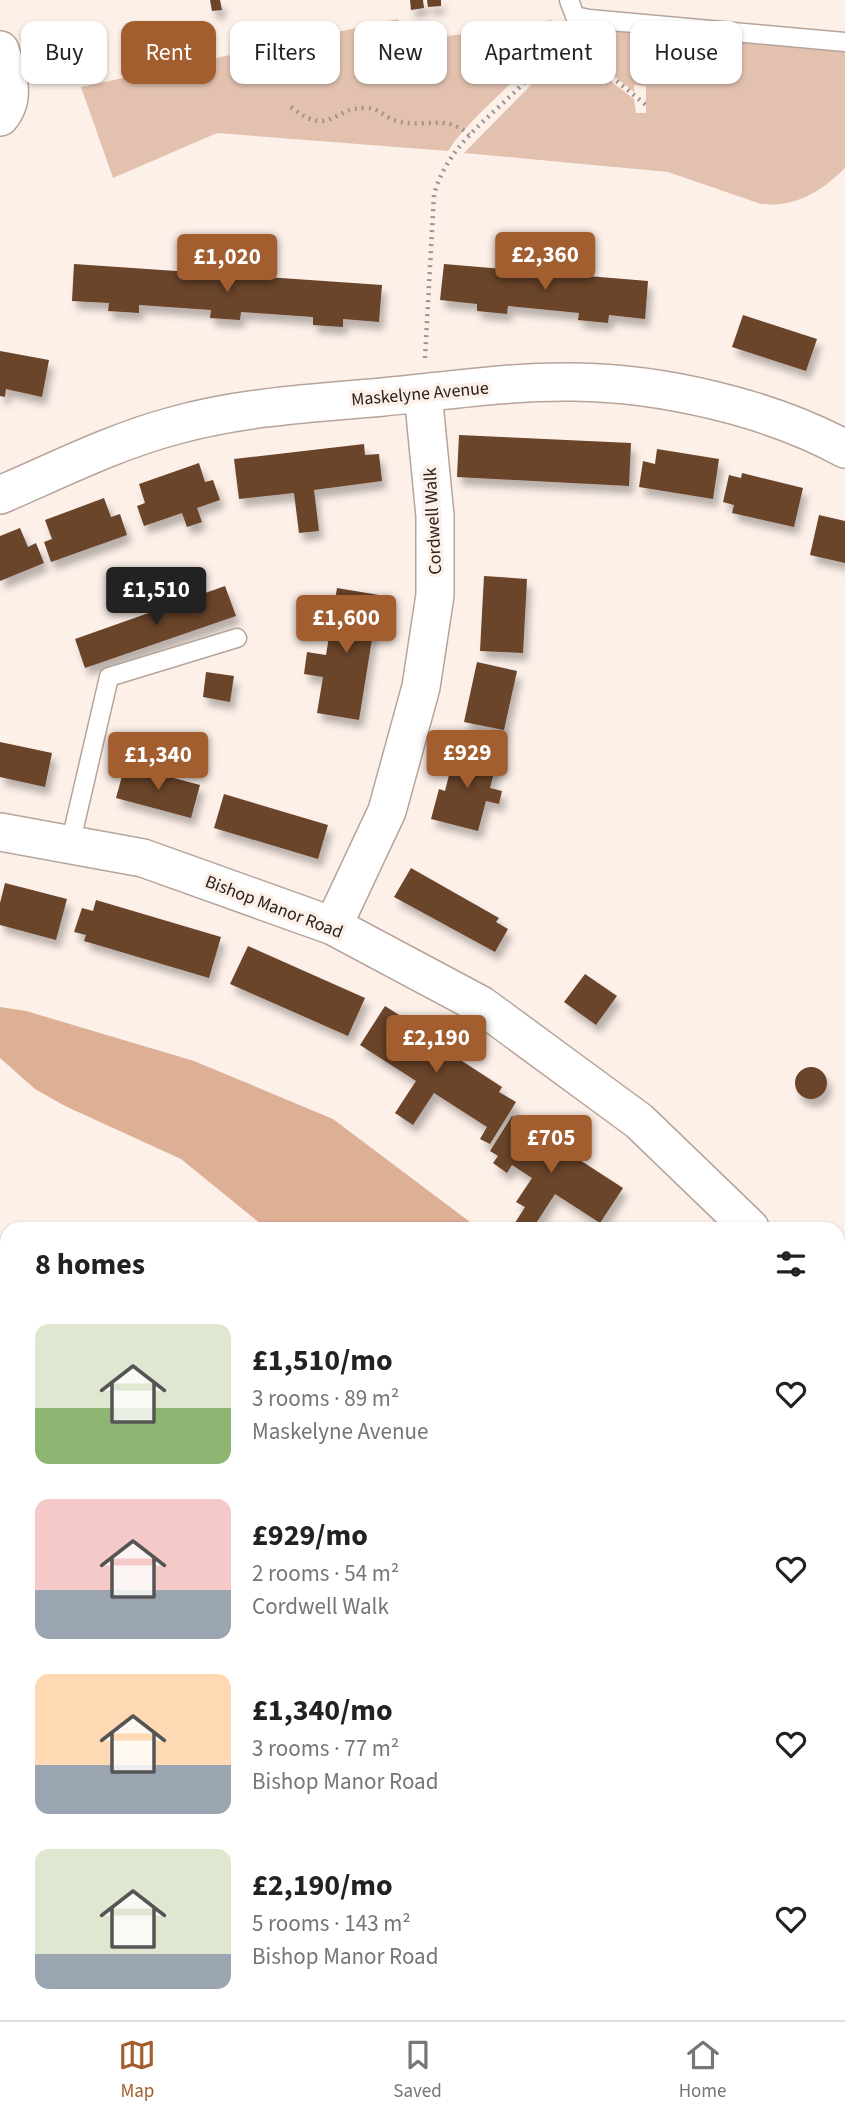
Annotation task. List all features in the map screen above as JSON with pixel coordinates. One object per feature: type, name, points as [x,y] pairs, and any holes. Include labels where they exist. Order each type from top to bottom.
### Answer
[{"type":"street","points":[[0,51],[10,83],[8,108],[0,117]]},
{"type":"street","name":"Maskelyne Avenue","points":[[0,495],[143,435],[202,418],[423,393],[575,382],[648,388],[764,415],[845,449]]},
{"type":"street","name":"Cordwell Walk","points":[[333,926],[387,811],[423,674],[436,595],[436,516],[423,393]]},
{"type":"street","name":"Bishop Manor Road","points":[[0,832],[143,858],[333,926],[481,1005],[639,1121],[744,1222]]},
{"type":"lane","points":[[572,8],[845,42]]},
{"type":"lane","points":[[70,845],[109,677],[237,638]]},
{"type":"path","points":[[616,81],[646,105]]},
{"type":"path","points":[[423,393],[434,195],[446,162],[469,135],[522,84]]},
{"type":"path","points":[[291,107],[308,119],[321,121],[360,108],[372,108],[399,121],[453,123],[469,135]]},
{"type":"shaded area","points":[[354,28],[354,84],[447,84],[447,36],[461,34],[461,84],[510,84],[448,151],[217,133],[113,178],[81,87],[107,84],[107,81],[121,78],[121,84],[216,84],[216,58],[230,55],[230,84],[340,84],[340,31]]},
{"type":"shaded area","points":[[630,29],[630,84],[742,84],[742,38],[845,52],[845,168],[817,191],[796,200],[773,205],[761,204],[668,172],[464,153],[532,84],[615,84],[634,99],[636,113],[646,113],[646,86],[634,85],[634,92],[616,78],[616,31]]},
{"type":"shaded area","points":[[0,1007],[26,1011],[194,1061],[333,1119],[470,1222],[259,1222],[181,1159],[65,1106],[35,1089],[0,1058]]},
{"type":"building","points":[[210,0],[220,0],[222,10],[212,11]]},
{"type":"building","points":[[410,0],[423,0],[424,8],[411,10]]},
{"type":"building","points":[[427,0],[441,0],[441,6],[428,7]]},
{"type":"building","points":[[74,264],[382,285],[379,322],[343,319],[343,327],[313,325],[313,317],[241,312],[240,320],[210,318],[211,310],[139,305],[139,313],[108,311],[109,303],[72,301]]},
{"type":"building","points":[[444,264],[648,281],[645,319],[609,315],[608,323],[578,320],[579,313],[508,306],[507,314],[477,311],[477,304],[440,300]]},
{"type":"building","points":[[743,315],[817,339],[806,371],[732,347]]},
{"type":"building","points":[[0,351],[49,360],[42,397],[6,389],[5,397],[0,396]]},
{"type":"building","points":[[459,435],[631,443],[629,486],[457,477]]},
{"type":"building","points":[[364,444],[365,455],[379,454],[382,481],[314,490],[319,531],[299,533],[294,493],[239,499],[234,459]]},
{"type":"building","points":[[657,449],[719,459],[713,499],[639,487],[643,461],[655,464]]},
{"type":"building","points":[[199,463],[205,482],[213,480],[220,500],[197,508],[202,522],[187,527],[182,513],[144,526],[137,506],[145,503],[139,484]]},
{"type":"building","points":[[742,473],[803,488],[794,527],[732,513],[734,505],[723,502],[729,475],[741,478]]},
{"type":"building","points":[[104,498],[111,517],[120,514],[127,535],[51,562],[44,542],[52,539],[45,520]]},
{"type":"building","points":[[819,515],[845,521],[845,563],[810,555]]},
{"type":"building","points":[[20,528],[28,547],[36,543],[44,563],[0,581],[0,536]]},
{"type":"building","points":[[484,576],[527,579],[523,653],[480,651]]},
{"type":"building","points":[[225,586],[236,616],[85,668],[75,639]]},
{"type":"building","points":[[337,588],[379,595],[359,720],[317,713],[323,677],[304,674],[307,652],[326,655]]},
{"type":"building","points":[[477,662],[517,671],[504,730],[464,722]]},
{"type":"building","points":[[206,672],[234,676],[230,702],[203,697]]},
{"type":"building","points":[[0,742],[52,753],[45,787],[0,777]]},
{"type":"building","points":[[456,747],[498,757],[490,788],[502,791],[499,804],[486,801],[478,831],[431,819],[439,789],[445,791]]},
{"type":"building","points":[[125,765],[200,785],[191,818],[116,798]]},
{"type":"building","points":[[224,794],[328,825],[318,859],[214,828]]},
{"type":"building","points":[[411,868],[499,918],[496,922],[508,929],[495,952],[394,897]]},
{"type":"building","points":[[5,883],[67,899],[56,940],[0,925],[0,903]]},
{"type":"building","points":[[96,900],[221,937],[209,978],[84,941],[86,935],[74,932],[82,908],[93,911]]},
{"type":"building","points":[[248,946],[365,998],[348,1036],[230,984]]},
{"type":"building","points":[[585,974],[617,996],[596,1025],[564,1002]]},
{"type":"building","points":[[385,1006],[407,1020],[405,1024],[502,1087],[499,1092],[516,1102],[490,1144],[480,1139],[487,1127],[434,1093],[413,1125],[395,1113],[416,1081],[360,1045]]},
{"type":"building","points":[[811,1067],[822,1072],[827,1083],[822,1094],[811,1099],[800,1094],[795,1083],[800,1072]]},
{"type":"building","points":[[512,1116],[623,1188],[601,1222],[555,1194],[537,1222],[516,1222],[525,1207],[516,1202],[532,1178],[512,1165],[507,1173],[493,1163],[498,1156],[490,1151]]}]
